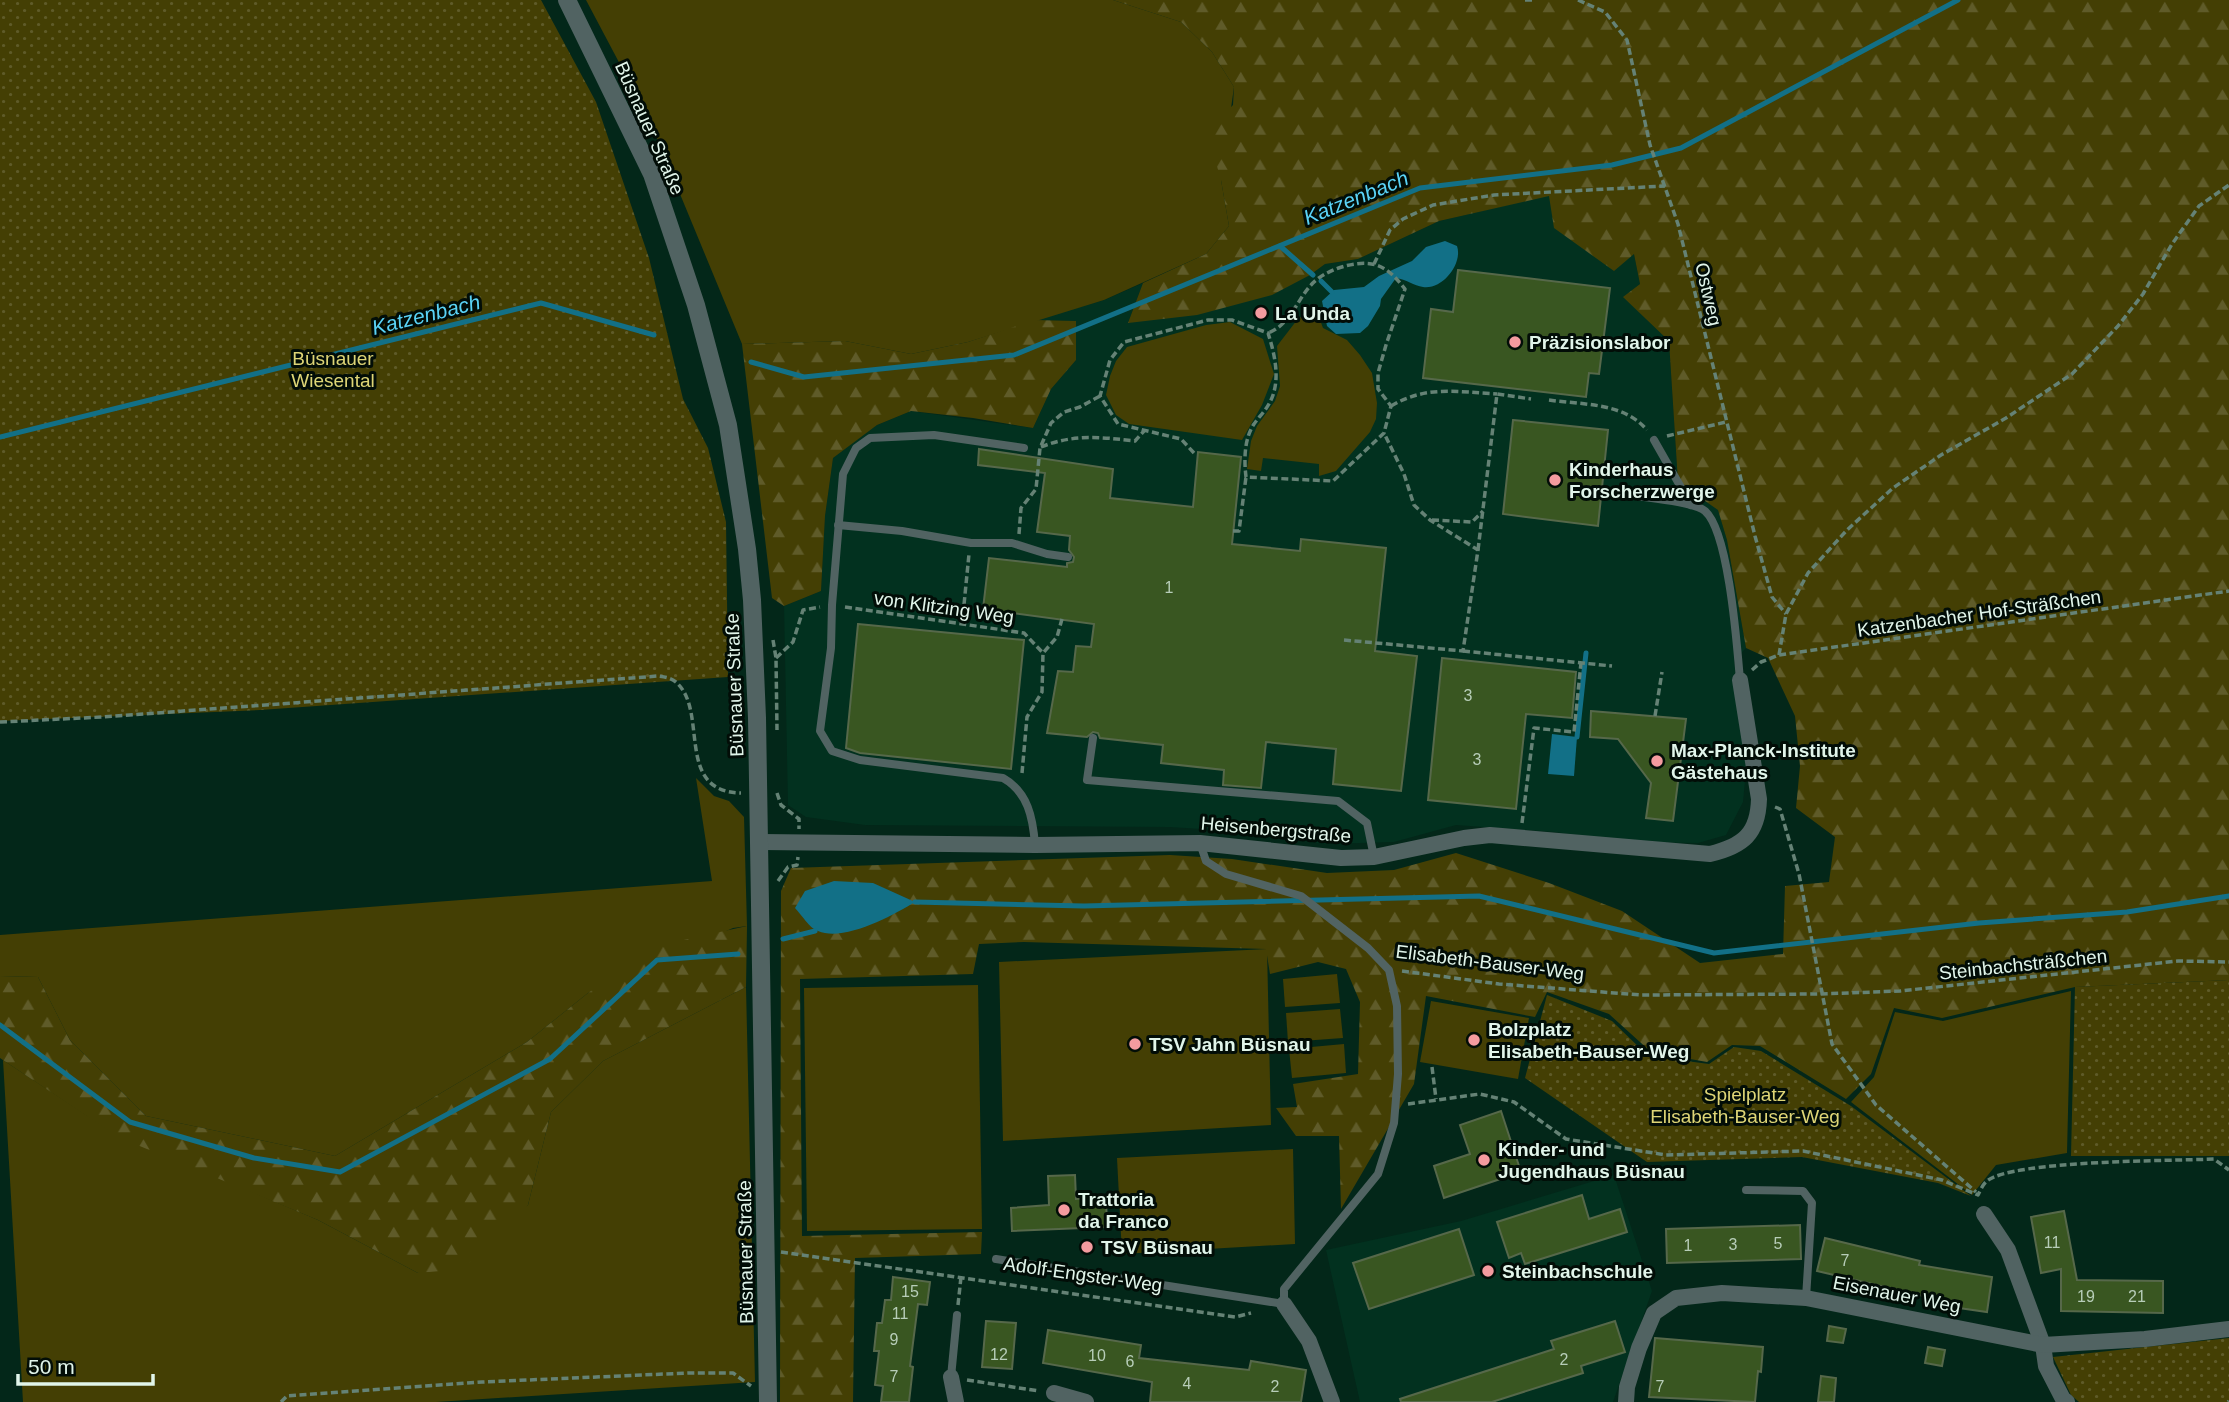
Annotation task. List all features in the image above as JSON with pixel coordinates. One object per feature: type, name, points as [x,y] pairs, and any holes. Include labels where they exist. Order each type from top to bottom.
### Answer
[{"type":"street","name":"Büsnauer Straße","points":[[567,0],[652,174],[695,305],[728,425],[747,549],[752,600],[759,842],[766,1250],[762,1395]]},
{"type":"street","name":"Heisenbergstraße","points":[[759,842],[1035,845],[1200,842],[1341,858],[1374,857],[1490,835],[1710,854],[1730,850],[1743,842],[1759,815],[1759,799],[1740,680]]},
{"type":"street","points":[[1984,1214],[2008,1250],[2043,1345],[2046,1366],[2067,1402]]},
{"type":"street","name":"Eisenauer Weg","points":[[1626,1402],[1639,1349],[1654,1313],[1676,1298],[1722,1293],[1806,1298],[2043,1345],[2145,1339],[2229,1329]]},
{"type":"street","points":[[1283,1304],[1309,1341],[1332,1402]]},
{"type":"street","points":[[951,1377],[956,1402]]},
{"type":"street","points":[[1054,1393],[1086,1402]]},
{"type":"lane","points":[[1024,448],[934,435],[870,438],[856,448],[843,474],[831,648],[820,731],[832,751],[861,757],[993,771],[1024,796],[1033,825],[1035,845]]},
{"type":"lane","points":[[1654,440],[1691,505]]},
{"type":"lane","points":[[1620,494],[1691,505],[1705,510],[1716,525],[1725,562],[1740,680]]},
{"type":"lane","points":[[838,525],[902,531],[971,543],[1012,543],[1047,554],[1068,557]]},
{"type":"lane","points":[[1093,738],[1087,780],[1338,801],[1367,822],[1374,857]]},
{"type":"lane","name":"Elisabeth-Bauser-Weg","points":[[1200,842],[1206,861],[1226,874],[1301,896],[1368,948],[1389,970]]},
{"type":"lane","points":[[996,1259],[1283,1304],[1283,1289],[1378,1174],[1394,1123],[1398,1074],[1397,1006],[1389,970]]},
{"type":"lane","points":[[1746,1190],[1803,1191],[1812,1203],[1806,1298]]},
{"type":"lane","points":[[951,1377],[957,1315]]},
{"type":"path","points":[[1525,0],[1535,0]]},
{"type":"path","name":"Ostweg","points":[[1578,0],[1605,12],[1627,40],[1657,169],[1678,224],[1772,597],[1786,614]]},
{"type":"path","points":[[1779,655],[1786,614],[1808,573],[1847,530],[1893,488],[1941,455],[2007,418],[2072,374],[2118,326],[2143,293],[2199,205],[2229,185]]},
{"type":"path","points":[[1374,264],[1390,230],[1402,219],[1433,205],[1494,195],[1665,186]]},
{"type":"path","points":[[1012,543],[1019,534],[1021,508],[1036,489],[1040,448],[1051,423],[1064,412],[1100,396],[1110,360],[1124,342],[1208,320],[1232,320],[1268,333],[1275,331],[1289,317],[1319,276],[1351,265],[1374,264],[1388,271],[1405,289],[1378,373],[1378,389],[1391,405]]},
{"type":"path","points":[[1233,531],[1239,531],[1249,431],[1271,402],[1276,376],[1275,355],[1268,333]]},
{"type":"path","points":[[1245,477],[1333,481],[1384,433],[1391,405],[1408,396],[1432,390],[1531,398]]},
{"type":"path","points":[[1463,651],[1484,509],[1497,394]]},
{"type":"path","points":[[1100,396],[1118,424],[1181,439],[1194,453]]},
{"type":"path","points":[[1549,400],[1619,409],[1646,428],[1654,440],[1726,422]]},
{"type":"path","points":[[1024,448],[1040,448],[1059,440],[1077,437],[1098,436],[1135,442],[1144,431]]},
{"type":"path","points":[[1384,433],[1404,474],[1414,505],[1430,520],[1478,550]]},
{"type":"path","points":[[1430,520],[1472,522],[1484,509]]},
{"type":"path","points":[[962,625],[971,543]]},
{"type":"path","name":"Katzenbacher Hof-Sträßchen","points":[[1740,680],[1761,662],[1779,655],[2229,592]]},
{"type":"path","points":[[776,658],[793,642],[803,610],[832,604]]},
{"type":"path","name":"von Klitzing Weg","points":[[832,604],[1024,633],[1043,653]]},
{"type":"path","points":[[1023,773],[1027,717],[1042,692],[1043,653],[1057,637],[1062,619]]},
{"type":"path","points":[[1344,640],[1612,666]]},
{"type":"path","points":[[1520,837],[1534,728],[1574,732],[1581,663]]},
{"type":"path","points":[[1655,716],[1662,672]]},
{"type":"path","points":[[0,722],[116,716],[658,676],[671,679],[684,693],[702,772],[726,791],[745,794]]},
{"type":"path","points":[[775,790],[781,805],[799,819],[799,842]]},
{"type":"path","points":[[1759,799],[1780,809],[1799,874],[1832,1044],[1876,1105],[1978,1195],[1984,1214]]},
{"type":"path","name":"Steinbachsträßchen","points":[[1821,994],[1900,991],[2179,961],[2229,962]]},
{"type":"path","name":"Elisabeth-Bauser-Weg","points":[[1389,970],[1499,984],[1641,995],[1821,994]]},
{"type":"path","points":[[1432,1067],[1436,1100]]},
{"type":"path","points":[[1395,1106],[1479,1094],[1514,1102],[1566,1139],[1666,1155],[1803,1151],[1942,1180],[1978,1195]]},
{"type":"path","points":[[1978,1195],[1986,1181],[2006,1172],[2038,1167],[2214,1159],[2229,1170]]},
{"type":"path","name":"Adolf-Engster-Weg","points":[[766,1250],[1235,1317],[1283,1304]]},
{"type":"path","points":[[957,1315],[961,1277]]},
{"type":"path","points":[[281,1402],[286,1396],[688,1373],[733,1373],[762,1395]]},
{"type":"path","points":[[951,1377],[1054,1393]]},
{"type":"shaded area","points":[[1550,195],[1613,270],[1634,254],[1640,284],[1624,297],[1669,341],[1678,482],[1718,509],[1727,540],[1746,648],[1734,661],[1747,760],[1743,802],[1726,835],[1698,843],[1630,842],[1555,832],[1456,825],[1394,842],[1326,844],[1232,831],[1170,827],[865,825],[806,817],[788,805],[784,606],[821,591],[825,516],[833,458],[877,425],[911,411],[1033,428],[1051,389],[1076,360],[1075,321],[1035,320],[1104,300],[1143,283],[1128,323],[1310,275],[1325,264],[1358,259],[1439,221]]},
{"type":"shaded area","name":"Steinbachschule","points":[[1614,1175],[1652,1291],[1613,1402],[1360,1402],[1326,1250],[1461,1221]]},
{"type":"green space","name":"Büsnauer Wiesental","points":[[0,0],[541,0],[596,102],[649,258],[683,399],[708,448],[726,522],[728,677],[260,710],[0,721]]},
{"type":"green space","points":[[586,0],[1113,0],[1181,22],[1212,52],[1234,87],[1221,180],[1229,226],[1206,254],[1104,300],[968,342],[911,354],[845,341],[742,344],[649,119]]},
{"type":"green space","points":[[1113,0],[2229,0],[2229,980],[2075,987],[1942,1018],[1894,1008],[1871,1074],[1846,1099],[1760,1046],[1732,1045],[1707,1062],[1651,1052],[1609,1014],[1547,992],[1535,1017],[1426,996],[1414,1084],[1341,1209],[1339,1136],[1296,1136],[1276,1108],[1297,1107],[1293,1084],[1358,1074],[1360,1002],[1346,969],[1318,962],[1270,974],[1266,949],[1024,942],[979,944],[973,974],[800,979],[802,1236],[982,1232],[981,1254],[855,1258],[853,1402],[780,1402],[781,891],[791,868],[1170,855],[1232,859],[1327,873],[1394,870],[1456,853],[1549,883],[1622,911],[1700,963],[1783,954],[1785,886],[1829,882],[1835,837],[1796,808],[1800,766],[1795,716],[1768,658],[1746,648],[1727,540],[1718,510],[1678,482],[1669,341],[1623,297],[1640,284],[1634,254],[1614,271],[1554,228],[1549,196],[1439,221],[1358,259],[1325,264],[1272,295],[1197,315],[1128,323],[1143,283],[1206,254],[1229,226],[1221,180],[1207,132],[1233,105],[1234,87],[1212,52],[1181,22]]},
{"type":"green space","points":[[1315,306],[1323,328],[1347,340],[1372,373],[1377,403],[1376,419],[1370,432],[1336,471],[1319,476],[1319,464],[1263,458],[1261,471],[1247,469],[1251,441],[1257,426],[1275,401],[1280,386],[1277,346],[1297,320]]},
{"type":"green space","points":[[1035,320],[1076,321],[1076,360],[1051,389],[1033,428],[911,411],[877,425],[833,458],[825,516],[821,591],[784,606],[772,598],[742,344],[845,341],[911,354],[968,342]]},
{"type":"green space","points":[[1230,322],[1263,339],[1274,374],[1262,405],[1242,440],[1129,424],[1116,415],[1106,395],[1116,361],[1127,347],[1206,325]]},
{"type":"green space","points":[[696,778],[714,796],[729,801],[744,817],[747,926],[733,928],[588,993],[527,1042],[335,1156],[146,1116],[70,1040],[38,977],[0,976],[0,935],[712,881]]},
{"type":"green space","points":[[747,926],[746,987],[603,1061],[551,1112],[528,1205],[463,1269],[418,1273],[318,1220],[118,1137],[0,1058],[0,976],[38,977],[70,1040],[146,1116],[335,1156],[527,1042],[588,993],[661,945]]},
{"type":"green space","name":"TSV Jahn Büsnau","points":[[1267,949],[1271,1125],[1003,1141],[999,962]]},
{"type":"green space","points":[[1337,974],[1340,1003],[1285,1007],[1283,979]]},
{"type":"green space","points":[[2229,980],[2229,1156],[2071,1156],[2075,987]]},
{"type":"green space","points":[[978,985],[982,1229],[807,1231],[804,988]]},
{"type":"green space","points":[[746,987],[755,1382],[436,1402],[23,1402],[3,1060],[112,1132],[318,1220],[418,1273],[528,1205],[551,1112],[603,1061]]},
{"type":"green space","points":[[2071,991],[2067,1153],[1996,1165],[1972,1195],[1851,1102],[1874,1077],[1895,1012],[1943,1021]]},
{"type":"green space","name":"Spielplatz Elisabeth-Bauser-Weg","points":[[1547,995],[1612,1021],[1648,1056],[1709,1064],[1734,1047],[1761,1051],[1851,1106],[1971,1196],[1938,1183],[1802,1157],[1647,1162],[1525,1078]]},
{"type":"green space","name":"Bolzplatz Elisabeth-Bauser-Weg","points":[[1431,1001],[1529,1018],[1518,1079],[1420,1062]]},
{"type":"green space","points":[[1340,1009],[1343,1038],[1288,1042],[1286,1013]]},
{"type":"green space","points":[[1344,1044],[1346,1073],[1292,1078],[1289,1049]]},
{"type":"green space","points":[[1293,1149],[1295,1244],[1122,1254],[1117,1158]]},
{"type":"green space","points":[[2229,1338],[2229,1402],[2079,1402],[2071,1395],[2053,1357]]},
{"type":"water","points":[[1445,241],[1457,246],[1458,253],[1454,267],[1444,280],[1430,287],[1423,287],[1396,278],[1381,299],[1380,306],[1368,326],[1360,333],[1336,334],[1327,326],[1322,301],[1334,290],[1364,287],[1379,276],[1412,261],[1426,247]]},
{"type":"water","points":[[1552,734],[1577,737],[1574,776],[1548,774]]},
{"type":"water","points":[[834,881],[873,883],[915,902],[868,926],[841,933],[818,931],[795,908],[805,891]]},
{"type":"building","name":"Präzisionslabor","points":[[1458,270],[1610,288],[1599,374],[1589,373],[1586,397],[1423,378],[1431,309],[1453,312]]},
{"type":"building","name":"Kinderhaus Forscherzwerge","points":[[1513,420],[1608,430],[1598,526],[1503,514]]},
{"type":"building","points":[[979,449],[1113,469],[1110,498],[1193,507],[1198,452],[1241,457],[1232,544],[1300,551],[1301,539],[1386,548],[1375,651],[1417,656],[1401,791],[1333,784],[1336,749],[1266,742],[1261,788],[1223,785],[1224,770],[1161,763],[1163,745],[1100,738],[1098,733],[1093,732],[1087,737],[1047,733],[1058,671],[1073,672],[1076,646],[1091,647],[1094,624],[983,609],[989,558],[1067,567],[1067,563],[1073,562],[1074,557],[1069,550],[1070,536],[1037,532],[1045,473],[978,465]]},
{"type":"building","points":[[858,624],[1024,640],[1011,769],[860,753],[846,748]]},
{"type":"building","points":[[1442,658],[1576,672],[1572,718],[1526,714],[1516,809],[1428,800]]},
{"type":"building","name":"Max-Planck-Institute Gästehaus","points":[[1591,711],[1686,719],[1673,821],[1646,818],[1651,783],[1618,739],[1590,737]]},
{"type":"building","name":"Kinder- und Jugendhaus Büsnau","points":[[1501,1111],[1521,1172],[1444,1198],[1434,1166],[1470,1154],[1460,1125]]},
{"type":"building","points":[[1075,1175],[1076,1199],[1106,1198],[1107,1227],[1012,1231],[1011,1208],[1049,1205],[1048,1176]]},
{"type":"building","points":[[1582,1195],[1589,1219],[1620,1209],[1627,1232],[1525,1264],[1521,1253],[1509,1258],[1497,1222]]},
{"type":"building","points":[[2064,1211],[2077,1280],[2163,1281],[2163,1313],[2061,1311],[2061,1269],[2041,1273],[2031,1217]]},
{"type":"building","points":[[1800,1225],[1801,1259],[1667,1263],[1666,1229]]},
{"type":"building","points":[[1459,1229],[1474,1275],[1369,1309],[1353,1263]]},
{"type":"building","points":[[1825,1238],[1920,1261],[1919,1265],[1992,1277],[1987,1312],[1931,1304],[1932,1298],[1817,1271]]},
{"type":"building","points":[[893,1277],[930,1282],[927,1305],[918,1304],[910,1366],[913,1367],[909,1402],[881,1402],[883,1386],[875,1385],[879,1351],[874,1351],[877,1323],[882,1323],[885,1300],[891,1300]]},
{"type":"building","points":[[986,1321],[1016,1323],[1012,1369],[982,1367]]},
{"type":"building","points":[[1615,1321],[1625,1352],[1581,1366],[1583,1373],[1492,1402],[1401,1402],[1400,1399],[1554,1349],[1551,1341]]},
{"type":"building","points":[[1829,1326],[1846,1329],[1843,1343],[1827,1341]]},
{"type":"building","points":[[1048,1330],[1141,1345],[1139,1358],[1249,1370],[1251,1361],[1306,1370],[1301,1402],[1150,1402],[1152,1382],[1043,1363]]},
{"type":"building","points":[[1655,1338],[1763,1347],[1755,1402],[1649,1397]]},
{"type":"building","points":[[1928,1347],[1945,1350],[1942,1366],[1925,1363]]},
{"type":"building","points":[[1821,1376],[1836,1378],[1834,1402],[1818,1402]]},
{"type":"waterway","name":"Katzenbach","points":[[751,362],[804,377],[1014,355],[1420,188],[1612,165],[1681,148],[1958,0]]},
{"type":"waterway","points":[[1280,246],[1313,275]]},
{"type":"waterway","points":[[1321,281],[1332,292]]},
{"type":"waterway","name":"Katzenbach","points":[[0,437],[541,303],[654,335]]},
{"type":"waterway","points":[[1577,737],[1586,653]]},
{"type":"waterway","points":[[915,902],[1084,906],[1479,896],[1714,953],[1979,923],[2127,912],[2229,896]]},
{"type":"waterway","points":[[783,939],[815,931]]},
{"type":"waterway","points":[[0,1025],[130,1122],[254,1158],[340,1172],[550,1059],[657,960],[738,954]]},
{"type":"place","name":"La Unda","points":[[1261,313]]},
{"type":"place","name":"Präzisionslabor","points":[[1515,342]]},
{"type":"place","name":"Kinderhaus Forscherzwerge","points":[[1555,480]]},
{"type":"place","name":"Max-Planck-Institute Gästehaus","points":[[1657,761]]},
{"type":"place","name":"Bolzplatz Elisabeth-Bauser-Weg","points":[[1474,1040]]},
{"type":"place","name":"TSV Jahn Büsnau","points":[[1135,1044]]},
{"type":"place","name":"Kinder- und Jugendhaus Büsnau","points":[[1484,1160]]},
{"type":"place","name":"Trattoria da Franco","points":[[1064,1210]]},
{"type":"place","name":"TSV Büsnau","points":[[1087,1247]]},
{"type":"place","name":"Steinbachschule","points":[[1488,1271]]}]
